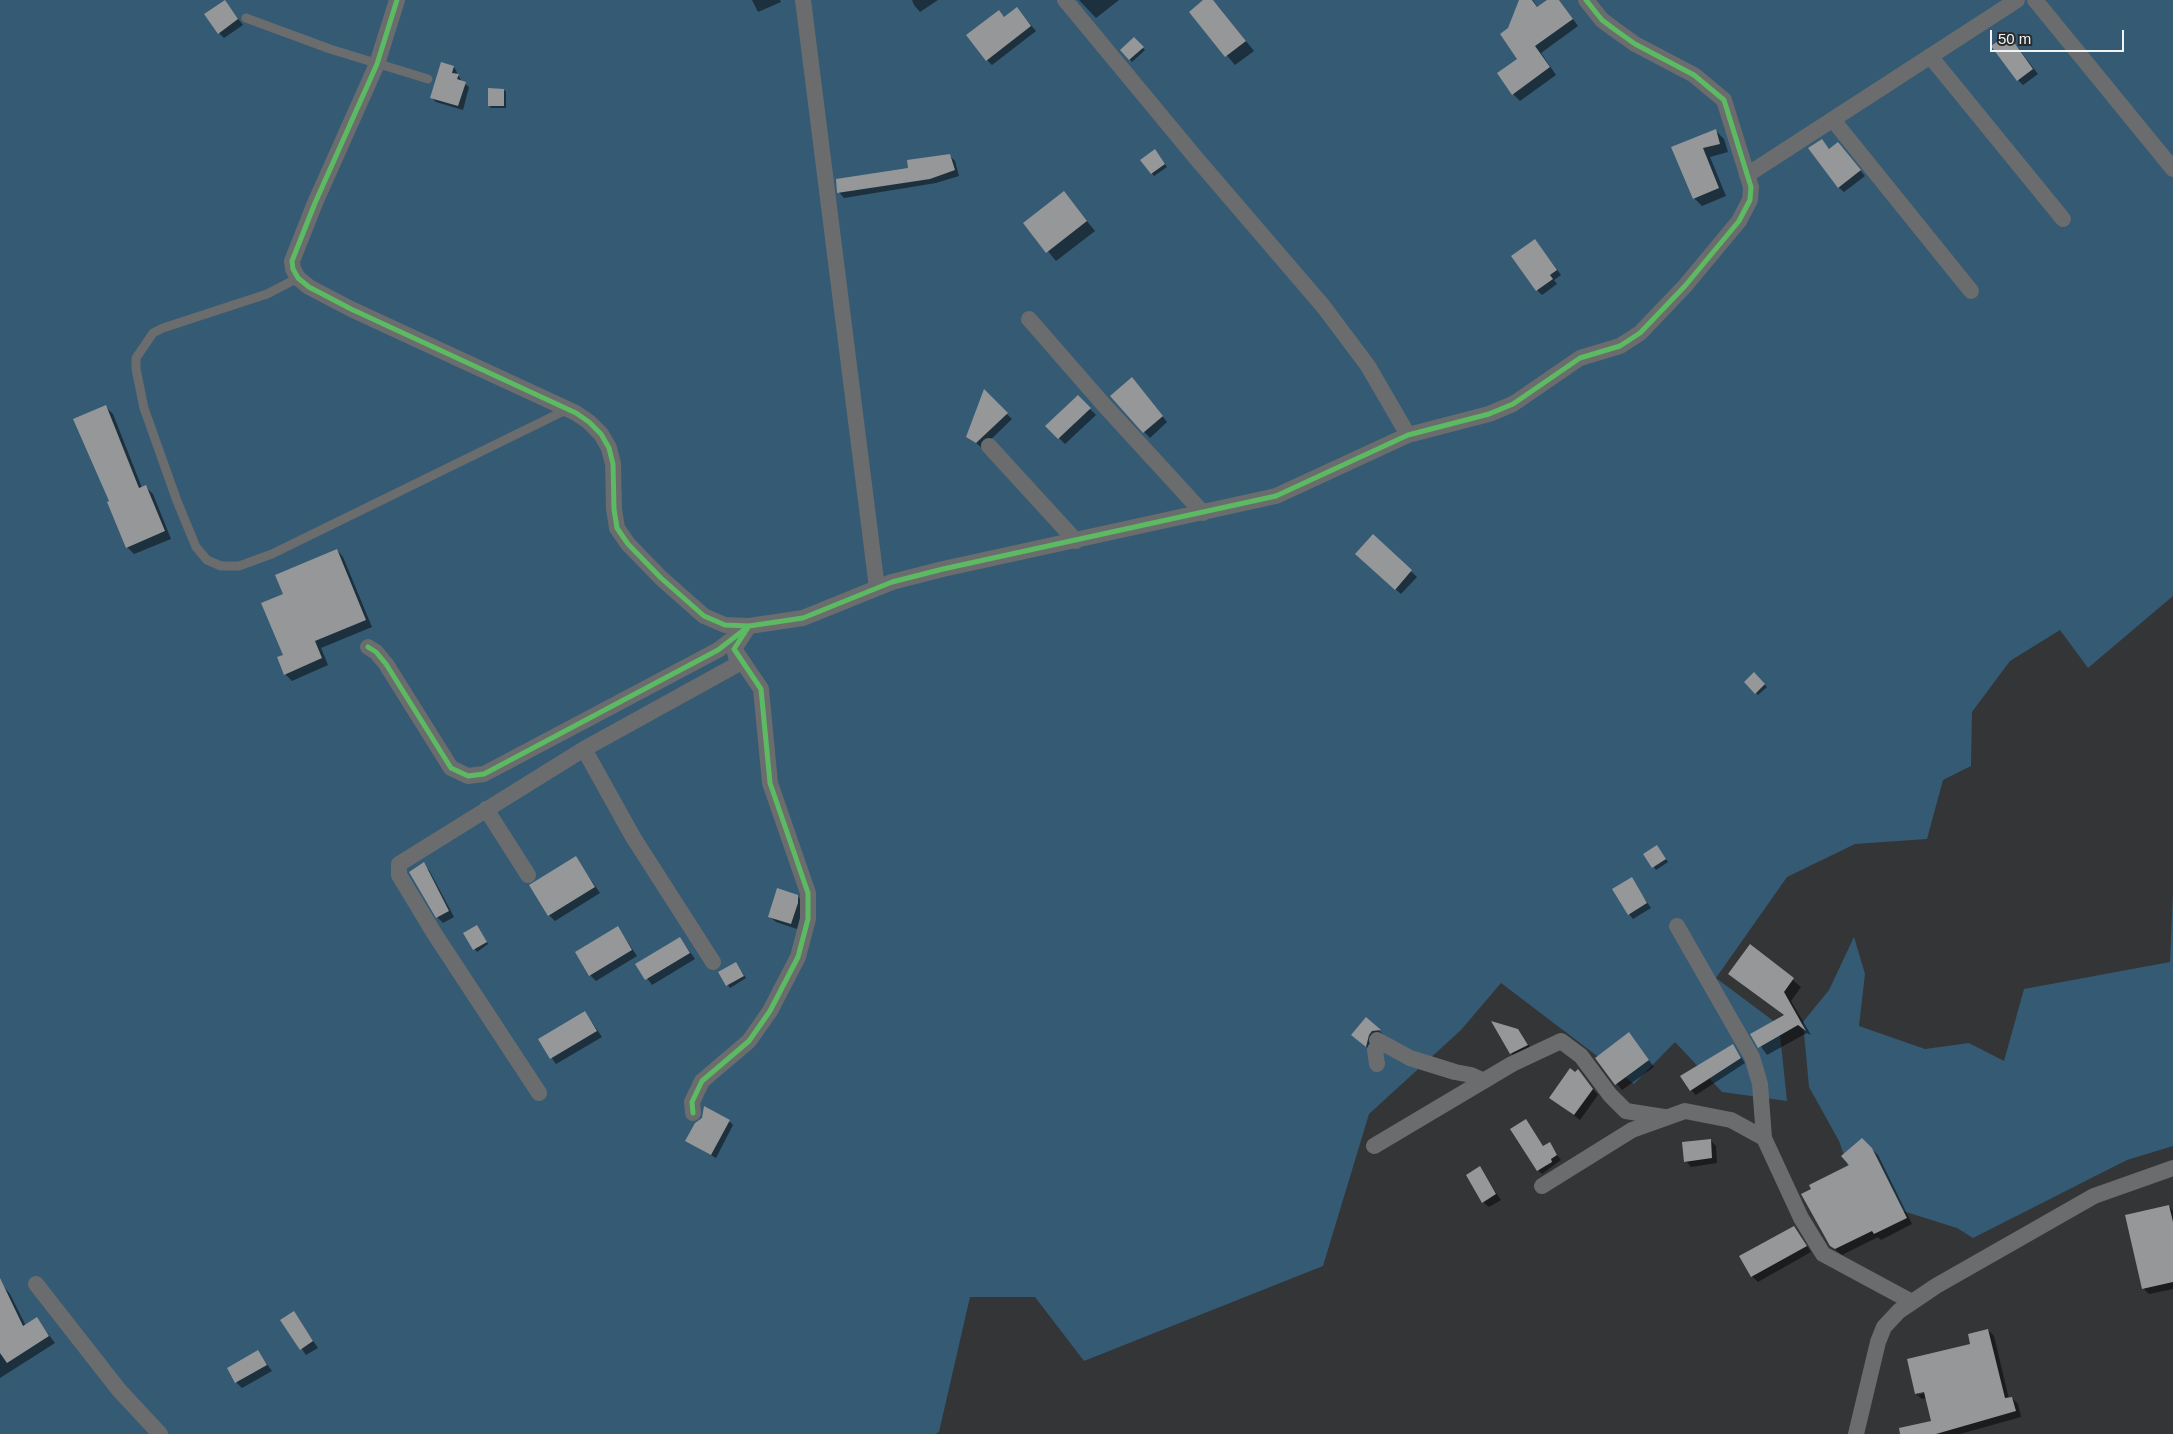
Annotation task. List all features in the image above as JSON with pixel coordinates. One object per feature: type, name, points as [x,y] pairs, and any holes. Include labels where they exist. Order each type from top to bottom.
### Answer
[{"type":"street","points":[[397,0],[378,64],[315,203],[292,261],[293,269],[298,278],[309,287],[351,310],[568,409],[589,422],[601,434],[609,448],[613,464],[614,509],[617,528],[628,544],[661,578],[704,616],[725,626],[749,626],[803,618],[892,582],[943,569],[1276,496],[1408,435],[1489,414],[1513,404],[1580,358],[1620,346],[1640,333],[1685,286],[1739,221],[1750,200],[1751,187],[1729,110],[1724,100],[1694,74],[1635,44],[1614,29],[1602,20],[1586,0]]},
{"type":"street","points":[[803,0],[877,588]]},
{"type":"street","points":[[1065,0],[1196,158],[1323,306],[1368,366],[1408,435]]},
{"type":"street","points":[[1747,175],[2016,0]]},
{"type":"street","points":[[2035,0],[2173,169]]},
{"type":"street","points":[[1930,56],[2063,219]]},
{"type":"street","points":[[1832,120],[1971,292]]},
{"type":"street","points":[[1029,319],[1104,405],[1204,513]]},
{"type":"street","points":[[988,446],[1076,541]]},
{"type":"street","points":[[368,647],[376,652],[386,664],[451,768],[468,776],[484,774],[718,650],[749,626]]},
{"type":"street","points":[[539,1093],[434,933],[399,875],[399,864],[584,749],[738,664],[734,649],[749,626]]},
{"type":"street","points":[[693,1113],[692,1102],[702,1082],[749,1041],[770,1012],[798,958],[808,919],[808,893],[770,782],[761,689],[734,649]]},
{"type":"street","points":[[584,749],[633,836],[713,962]]},
{"type":"street","points":[[486,809],[528,875]]},
{"type":"street","points":[[1677,926],[1752,1057],[1760,1084],[1764,1138],[1801,1218],[1823,1254],[1912,1302]]},
{"type":"street","points":[[1377,1064],[1375,1050],[1379,1041],[1410,1058],[1455,1072],[1471,1074],[1484,1081]]},
{"type":"street","points":[[1374,1146],[1484,1081],[1561,1041],[1581,1056],[1610,1095],[1626,1111],[1664,1117]]},
{"type":"street","points":[[1542,1186],[1632,1130],[1685,1111],[1730,1120],[1764,1138]]},
{"type":"street","points":[[1856,1434],[1878,1342],[1884,1327],[1899,1311],[2094,1196],[2173,1168]]},
{"type":"street","points":[[36,1284],[119,1390],[160,1434]]},
{"type":"lane","points":[[246,18],[267,27],[428,79]]},
{"type":"lane","points":[[298,278],[267,294],[163,328],[153,333],[136,358],[136,369],[144,408],[196,547],[207,560],[221,566],[239,566],[272,554],[568,409]]},
{"type":"shaded area","points":[[0,0],[2173,0],[2173,596],[2088,668],[2060,630],[2010,661],[1972,712],[1971,766],[1943,780],[1927,839],[1855,844],[1787,877],[1716,978],[1779,1025],[1787,1101],[1722,1092],[1675,1042],[1634,1084],[1501,983],[1461,1030],[1369,1114],[1323,1266],[1084,1361],[1035,1297],[970,1297],[939,1432],[935,1434],[0,1434]]},
{"type":"shaded area","points":[[2173,892],[2173,1146],[2127,1160],[1973,1238],[1957,1228],[1890,1207],[1853,1180],[1839,1141],[1809,1087],[1803,1022],[1829,990],[1854,937],[1865,974],[1859,1026],[1925,1049],[1969,1043],[2004,1061],[2024,989],[2170,962]]},
{"type":"building","points":[[225,0],[238,19],[218,34],[204,14]]},
{"type":"building","points":[[1203,0],[1213,0],[1246,41],[1225,57],[1189,12]]},
{"type":"building","points":[[1519,0],[1532,0],[1537,7],[1547,0],[1559,0],[1573,19],[1535,46],[1550,67],[1512,95],[1497,73],[1517,59],[1500,34],[1508,28]]},
{"type":"building","points":[[1017,7],[1031,26],[986,61],[966,35],[999,10],[1004,17]]},
{"type":"building","points":[[2008,34],[2033,69],[2017,81],[1991,46]]},
{"type":"building","points":[[1134,37],[1144,47],[1129,60],[1120,50]]},
{"type":"building","points":[[441,62],[454,66],[452,73],[459,74],[457,79],[466,82],[458,106],[430,98]]},
{"type":"building","points":[[488,88],[504,89],[504,106],[488,106]]},
{"type":"building","points":[[1716,129],[1720,144],[1703,148],[1719,188],[1693,199],[1671,147]]},
{"type":"building","points":[[1822,139],[1829,149],[1838,142],[1861,170],[1838,188],[1808,148]]},
{"type":"building","points":[[1155,149],[1165,164],[1151,174],[1140,160]]},
{"type":"building","points":[[950,154],[955,170],[930,179],[837,193],[836,179],[908,168],[907,160]]},
{"type":"building","points":[[1064,191],[1087,221],[1046,253],[1023,223]]},
{"type":"building","points":[[1535,239],[1557,270],[1550,275],[1553,279],[1536,291],[1511,256]]},
{"type":"building","points":[[1132,377],[1163,416],[1143,433],[1110,396]]},
{"type":"building","points":[[984,389],[1008,413],[976,443],[966,437]]},
{"type":"building","points":[[1078,395],[1091,408],[1058,439],[1045,426]]},
{"type":"building","points":[[106,405],[139,488],[146,485],[165,531],[126,548],[107,502],[109,501],[73,419]]},
{"type":"building","points":[[1373,534],[1412,570],[1395,590],[1355,554]]},
{"type":"building","points":[[337,549],[366,620],[315,641],[322,658],[284,675],[277,657],[283,655],[261,603],[283,594],[275,575]]},
{"type":"building","points":[[1754,672],[1765,684],[1755,694],[1744,682]]},
{"type":"building","points":[[1657,845],[1666,859],[1652,868],[1643,854]]},
{"type":"building","points":[[576,856],[595,887],[548,916],[529,885]]},
{"type":"building","points":[[424,862],[449,911],[436,918],[409,872]]},
{"type":"building","points":[[1632,877],[1647,903],[1628,915],[1612,889]]},
{"type":"building","points":[[777,888],[798,895],[798,903],[791,924],[768,917]]},
{"type":"building","points":[[477,925],[487,942],[473,950],[463,933]]},
{"type":"building","points":[[618,926],[632,950],[589,976],[575,952]]},
{"type":"building","points":[[680,937],[690,953],[645,980],[635,964]]},
{"type":"building","points":[[1750,944],[1794,978],[1784,992],[1806,1031],[1798,1025],[1758,1048],[1750,1034],[1784,1015],[1728,974]]},
{"type":"building","points":[[736,962],[744,976],[726,986],[718,972]]},
{"type":"building","points":[[585,1011],[597,1031],[550,1059],[538,1039]]},
{"type":"building","points":[[1366,1017],[1381,1030],[1372,1031],[1366,1047],[1351,1035]]},
{"type":"building","points":[[1491,1021],[1518,1029],[1528,1045],[1510,1054]]},
{"type":"building","points":[[1629,1032],[1649,1060],[1615,1085],[1595,1058]]},
{"type":"building","points":[[1733,1044],[1741,1058],[1690,1091],[1680,1076]]},
{"type":"building","points":[[1570,1068],[1575,1072],[1578,1069],[1593,1089],[1574,1115],[1549,1098]]},
{"type":"building","points":[[704,1106],[730,1120],[711,1155],[685,1141],[695,1123],[702,1118]]},
{"type":"building","points":[[1526,1119],[1543,1146],[1550,1142],[1557,1155],[1551,1159],[1552,1162],[1537,1171],[1510,1129]]},
{"type":"building","points":[[1862,1138],[1872,1148],[1907,1218],[1874,1234],[1872,1231],[1835,1249],[1830,1246],[1801,1194],[1811,1189],[1809,1185],[1849,1165],[1841,1156]]},
{"type":"building","points":[[1711,1139],[1712,1158],[1684,1162],[1682,1142]]},
{"type":"building","points":[[1480,1166],[1496,1194],[1482,1203],[1466,1175]]},
{"type":"building","points":[[2169,1205],[2173,1222],[2173,1282],[2142,1289],[2125,1215]]},
{"type":"building","points":[[1794,1226],[1807,1246],[1751,1277],[1739,1256]]},
{"type":"building","points":[[0,1278],[23,1326],[37,1317],[49,1336],[7,1363],[0,1353]]},
{"type":"building","points":[[294,1311],[313,1341],[300,1350],[280,1320]]},
{"type":"building","points":[[1988,1329],[2005,1398],[2012,1397],[2016,1411],[1936,1434],[1900,1434],[1899,1428],[1931,1421],[1924,1392],[1915,1394],[1907,1359],[1970,1344],[1968,1334]]},
{"type":"building","points":[[258,1350],[267,1365],[235,1383],[227,1368]]},
{"type":"cycle path","points":[[397,0],[377,64],[315,203],[292,261],[293,269],[298,278],[309,287],[351,309],[576,413],[589,422],[601,434],[609,448],[613,464],[614,509],[617,528],[628,544],[661,578],[704,616],[725,625],[749,626],[803,618],[892,582],[943,569],[1276,496],[1408,435],[1489,414],[1513,404],[1580,358],[1620,346],[1640,333],[1685,286],[1739,221],[1750,200],[1751,187],[1724,100],[1694,75],[1635,44],[1614,29],[1602,20],[1586,0]]},
{"type":"cycle path","points":[[368,647],[376,652],[386,664],[451,768],[468,776],[484,774],[718,650],[749,626],[734,649],[761,689],[770,783],[808,893],[808,919],[798,957],[770,1011],[749,1041],[702,1081],[692,1102],[693,1113]]}]
